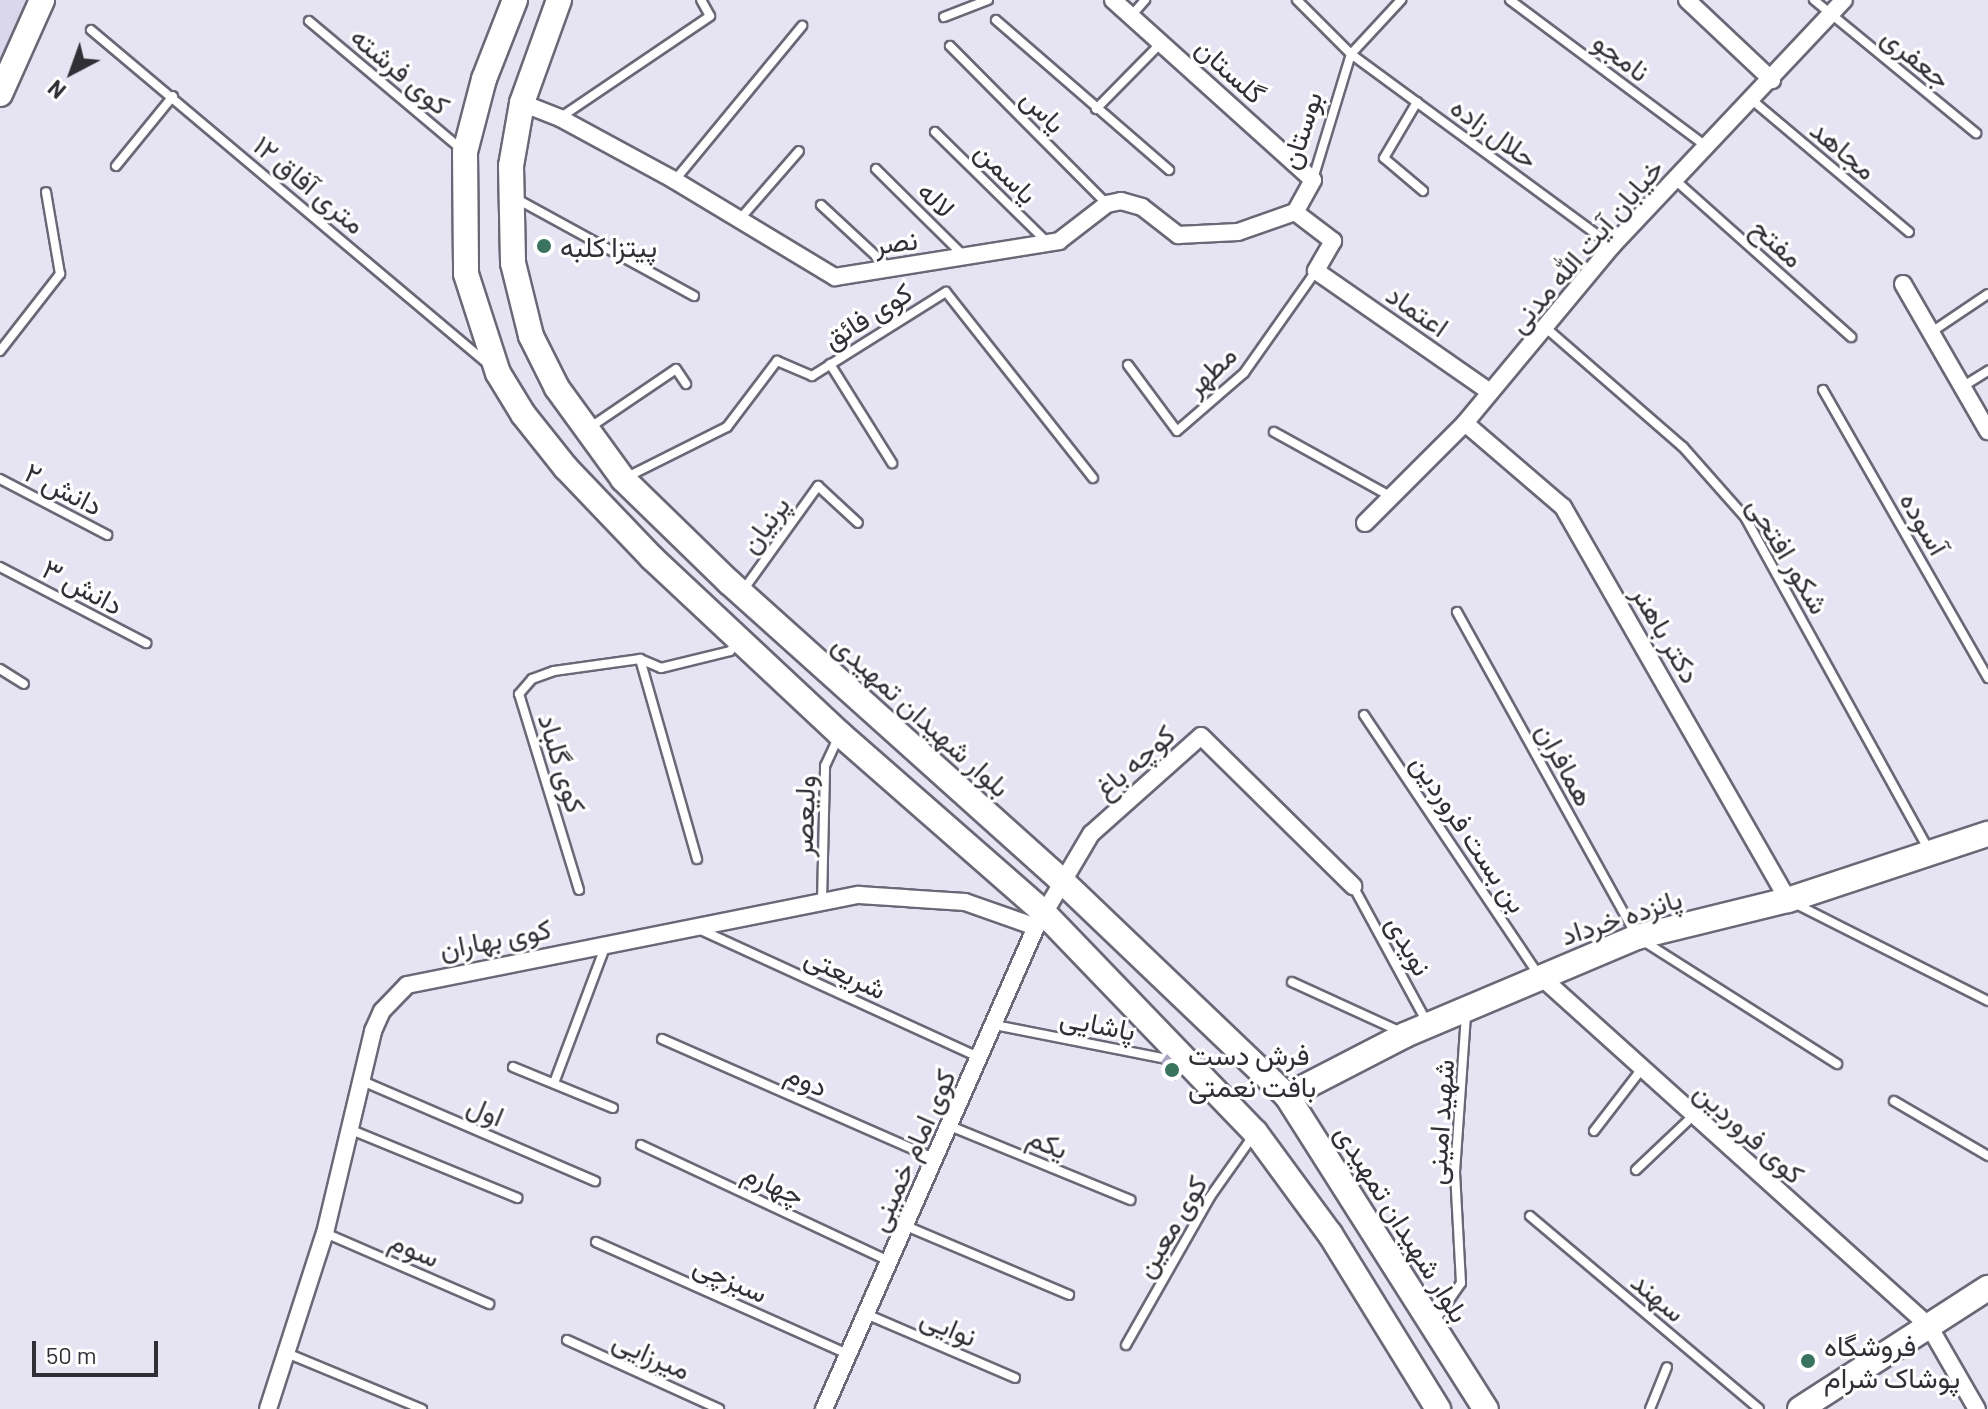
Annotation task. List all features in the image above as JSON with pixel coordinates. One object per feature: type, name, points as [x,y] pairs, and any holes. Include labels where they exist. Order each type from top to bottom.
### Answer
[{"type":"main road","points":[[0,94],[42,0]]},
{"type":"main road","points":[[515,0],[484,79],[465,152],[466,274],[498,373],[566,468],[740,640],[1192,1064],[1255,1132],[1330,1234],[1438,1409]]},
{"type":"main road","name":"بلوار شهیدان تمهیدی","points":[[559,0],[522,103],[511,166],[513,263],[531,336],[585,430],[623,479],[741,593],[1060,879],[1287,1096],[1486,1409]]},
{"type":"main road","name":"پانزده خرداد","points":[[1287,1096],[1405,1035],[1539,975],[1637,937],[1788,900],[1988,834]]},
{"type":"main road","points":[[1800,1409],[1988,1288]]},
{"type":"street","name":"گلستان","points":[[1113,0],[1313,180]]},
{"type":"street","points":[[1687,0],[1772,80]]},
{"type":"street","name":"خیابان آیت الله مدنی","points":[[1365,523],[1465,423],[1612,246],[1772,80],[1844,0]]},
{"type":"street","name":"نصر","points":[[522,103],[560,118],[674,180],[835,277],[888,267],[967,260],[1049,244],[1107,204]]},
{"type":"street","name":"بوستان","points":[[1313,180],[1295,212],[1333,241],[1316,271]]},
{"type":"street","points":[[1107,204],[1121,201],[1142,207],[1178,235],[1238,232],[1295,212]]},
{"type":"street","name":"اعتماد","points":[[1316,271],[1490,392]]},
{"type":"street","points":[[1903,284],[1933,331],[1961,388],[1988,431]]},
{"type":"street","name":"دکتر باهنر","points":[[1465,423],[1563,507],[1788,900]]},
{"type":"street","name":"کوچه باغ","points":[[1060,879],[1091,834],[1201,736],[1353,886]]},
{"type":"street","name":"کوی امام خمینی","points":[[825,1409],[1039,919],[1060,879]]},
{"type":"street","name":"کوی بهاران","points":[[268,1409],[289,1354],[325,1233],[359,1079],[382,1011],[407,985],[607,942],[859,895],[965,902],[1039,919]]},
{"type":"street","name":"کوی فروردین","points":[[1539,975],[1929,1326],[1977,1409]]},
{"type":"lane","points":[[560,118],[710,16],[701,0]]},
{"type":"lane","points":[[944,17],[988,0]]},
{"type":"lane","points":[[1132,15],[1145,0]]},
{"type":"lane","name":"حلال زاده","points":[[1297,0],[1351,54],[1612,246]]},
{"type":"lane","name":"بوستان","points":[[1313,180],[1351,54],[1401,0]]},
{"type":"lane","name":"نامجو","points":[[1510,0],[1708,147]]},
{"type":"lane","name":"جعفری","points":[[1814,0],[1976,133]]},
{"type":"lane","points":[[996,20],[1169,170]]},
{"type":"lane","name":"کوی فرشته","points":[[309,21],[465,152]]},
{"type":"lane","points":[[674,180],[802,26]]},
{"type":"lane","name":"۱۲ متری آفاق","points":[[91,30],[498,373]]},
{"type":"lane","points":[[1096,109],[1161,42]]},
{"type":"lane","name":"یاس","points":[[950,46],[1107,204]]},
{"type":"lane","points":[[116,166],[173,96]]},
{"type":"lane","name":"مجاهد","points":[[1752,100],[1909,232]]},
{"type":"lane","points":[[1417,102],[1384,158],[1423,191]]},
{"type":"lane","name":"یاسمن","points":[[935,132],[1049,244]]},
{"type":"lane","points":[[738,221],[799,151]]},
{"type":"lane","name":"لاله","points":[[876,169],[967,260]]},
{"type":"lane","name":"مفتح","points":[[1675,180],[1851,337]]},
{"type":"lane","points":[[0,351],[60,274],[46,192]]},
{"type":"lane","points":[[512,196],[694,296]]},
{"type":"lane","points":[[821,205],[888,267]]},
{"type":"lane","name":"مطهر","points":[[1128,365],[1177,431],[1244,373],[1316,271]]},
{"type":"lane","name":"کوی فائق","points":[[623,479],[727,427],[777,361],[812,376],[946,292],[1093,478]]},
{"type":"lane","points":[[1933,331],[1988,294]]},
{"type":"lane","name":"شکور افتحی","points":[[1546,328],[1683,447],[1745,517],[1931,855]]},
{"type":"lane","points":[[830,364],[892,463]]},
{"type":"lane","points":[[585,430],[676,369],[686,384]]},
{"type":"lane","points":[[1961,388],[1988,371]]},
{"type":"lane","name":"آسوده","points":[[1823,390],[1988,678]]},
{"type":"lane","points":[[1274,432],[1390,496]]},
{"type":"lane","name":"دانش ۲","points":[[0,479],[107,535]]},
{"type":"lane","name":"پرنیان","points":[[741,593],[818,486],[858,523]]},
{"type":"lane","name":"دانش ۳","points":[[0,567],[146,643]]},
{"type":"lane","name":"همافران","points":[[1457,612],[1637,937]]},
{"type":"lane","name":"کوی گلباد","points":[[579,890],[519,694],[532,679],[554,671],[640,659],[661,668],[730,651],[740,640]]},
{"type":"lane","points":[[640,659],[697,859]]},
{"type":"lane","points":[[0,669],[24,684]]},
{"type":"lane","name":"بن بست فروردین","points":[[1364,715],[1539,975]]},
{"type":"lane","name":"ولیعصر","points":[[822,902],[825,766],[840,734]]},
{"type":"lane","name":"نویدی","points":[[1353,886],[1428,1025]]},
{"type":"lane","points":[[1788,900],[1988,1001]]},
{"type":"lane","name":"شریعتی","points":[[693,926],[980,1058]]},
{"type":"lane","points":[[1637,937],[1837,1064]]},
{"type":"lane","points":[[554,1083],[607,942]]},
{"type":"lane","points":[[1292,982],[1405,1035]]},
{"type":"lane","name":"شهید امینی","points":[[1432,1325],[1461,1283],[1455,1172],[1466,1008]]},
{"type":"lane","name":"پاشایی","points":[[995,1025],[1192,1064]]},
{"type":"lane","name":"دوم","points":[[662,1039],[935,1159]]},
{"type":"lane","points":[[513,1067],[613,1108]]},
{"type":"lane","points":[[1594,1131],[1641,1070]]},
{"type":"lane","name":"اول","points":[[359,1079],[595,1181]]},
{"type":"lane","points":[[1894,1101],[1988,1156]]},
{"type":"lane","points":[[1636,1170],[1693,1116]]},
{"type":"lane","name":"یکم","points":[[950,1126],[1130,1200]]},
{"type":"lane","points":[[348,1128],[517,1198]]},
{"type":"lane","name":"کوی معین","points":[[1126,1345],[1210,1197],[1255,1132]]},
{"type":"lane","name":"چهارم","points":[[641,1145],[890,1261]]},
{"type":"lane","name":"سهند","points":[[1530,1216],[1759,1409]]},
{"type":"lane","points":[[906,1226],[1069,1295]]},
{"type":"lane","name":"سوم","points":[[325,1233],[489,1304]]},
{"type":"lane","name":"سبزچی","points":[[596,1242],[848,1354]]},
{"type":"lane","name":"نوایی","points":[[866,1314],[1015,1378]]},
{"type":"lane","name":"میرزایی","points":[[567,1340],[719,1409]]},
{"type":"lane","points":[[289,1354],[422,1409]]},
{"type":"lane","points":[[1650,1409],[1667,1367]]},
{"type":"shaded area","points":[[0,0],[32,0],[0,77]]},
{"type":"building","points":[[1167,1054],[1179,1066],[1172,1074],[1161,1062]]},
{"type":"place","name":"پیتزا کلبه","points":[[544,246]]},
{"type":"place","name":"فرش دست بافت نعمتی","points":[[1172,1070]]},
{"type":"place","name":"فروشگاه پوشاک شرام","points":[[1808,1361]]}]
